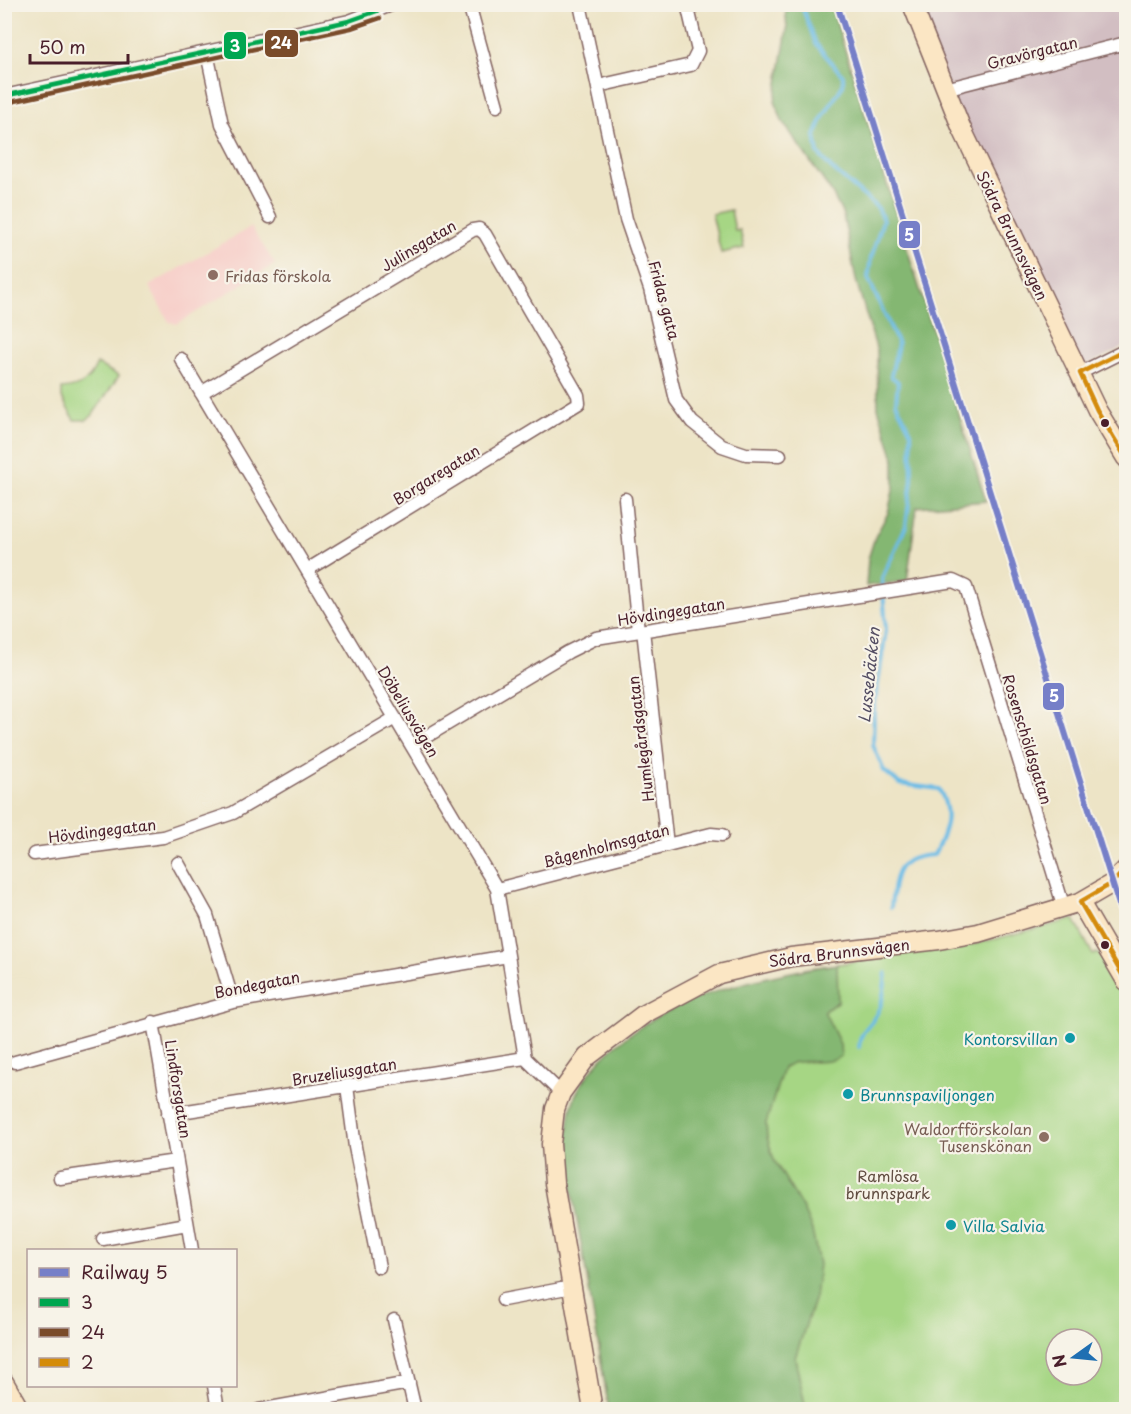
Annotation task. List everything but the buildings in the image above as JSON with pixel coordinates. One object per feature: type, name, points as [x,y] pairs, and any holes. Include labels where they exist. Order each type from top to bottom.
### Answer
[{"type":"street","points":[[358,18],[369,4]]},
{"type":"street","points":[[4,96],[358,18],[393,4]]},
{"type":"street","points":[[469,4],[496,106]]},
{"type":"street","name":"Fridas gata","points":[[580,4],[629,230],[650,289],[676,400],[692,422],[722,446],[746,454],[780,455]]},
{"type":"street","points":[[598,86],[691,65],[698,51],[687,4]]},
{"type":"street","name":"Södra Brunnsvägen","points":[[912,4],[966,138],[1097,410],[1126,458]]},
{"type":"street","name":"Gravörgatan","points":[[945,89],[1126,43]]},
{"type":"street","points":[[207,53],[222,124],[270,217]]},
{"type":"street","name":"Julinsgatan","points":[[201,393],[475,229],[485,234],[578,395],[579,403]]},
{"type":"street","points":[[1080,373],[1126,350]]},
{"type":"street","name":"Döbeliusvägen","points":[[181,359],[497,889],[525,1058]]},
{"type":"street","name":"Borgaregatan","points":[[307,570],[579,403]]},
{"type":"street","name":"Humlegårdsgatan","points":[[625,500],[667,845]]},
{"type":"street","name":"Hövdingegatan","points":[[412,745],[586,642],[640,630],[892,590],[953,581],[959,583]]},
{"type":"street","name":"Rosenschöldsgatan","points":[[959,583],[966,587],[1072,905]]},
{"type":"street","name":"Hövdingegatan","points":[[34,854],[163,837],[233,813],[395,718]]},
{"type":"street","name":"Bågenholmsgatan","points":[[497,889],[711,834],[722,835]]},
{"type":"street","points":[[178,863],[207,915],[233,1002]]},
{"type":"street","name":"Södra Brunnsvägen","points":[[593,1410],[554,1183],[550,1144],[555,1109],[561,1093],[587,1057],[660,1005],[719,974],[791,957],[959,937],[1072,905],[1104,889],[1126,874]]},
{"type":"street","points":[[1072,905],[1126,981]]},
{"type":"street","name":"Bondegatan","points":[[15,1062],[153,1022],[233,1002],[508,956]]},
{"type":"street","name":"Lindforsgatan","points":[[153,1022],[192,1249]]},
{"type":"street","points":[[525,1058],[561,1093]]},
{"type":"street","name":"Bruzeliusgatan","points":[[168,1114],[525,1058]]},
{"type":"street","points":[[347,1086],[355,1147],[379,1267]]},
{"type":"street","name":"Lindforsgatan","points":[[60,1179],[176,1161]]},
{"type":"street","points":[[103,1239],[187,1224]]},
{"type":"street","points":[[503,1300],[572,1287]]},
{"type":"street","points":[[394,1320],[415,1410]]},
{"type":"street","points":[[4,1382],[21,1410]]},
{"type":"street","points":[[259,1410],[409,1383]]},
{"type":"street","points":[[214,1387],[218,1410]]},
{"type":"shaded area","points":[[917,5],[1126,5],[1126,346],[1081,368],[964,127]]},
{"type":"shaded area","name":"Fridas förskola","points":[[251,227],[275,264],[177,324],[169,322],[149,286]]},
{"type":"green space","points":[[785,5],[831,5],[986,501],[917,507],[907,581],[866,586],[868,559],[875,537],[888,513],[894,486],[894,458],[878,408],[877,351],[856,280],[843,215],[832,193],[782,121],[775,101],[787,29]]},
{"type":"green space","points":[[731,210],[735,231],[740,230],[744,248],[721,253],[712,214]]},
{"type":"green space","points":[[97,364],[119,376],[92,416],[86,420],[74,420],[62,398],[62,389],[84,382]]},
{"type":"green space","name":"Ramlösa brunnspark","points":[[1074,919],[1093,955],[1097,953],[1106,961],[1126,998],[1126,1409],[609,1410],[567,1148],[575,1096],[582,1082],[604,1056],[704,996],[804,969],[975,944]]},
{"type":"green space","points":[[837,964],[838,1002],[824,1011],[840,1044],[841,1056],[827,1061],[797,1062],[783,1068],[766,1123],[767,1137],[774,1160],[803,1209],[812,1230],[819,1264],[815,1297],[795,1358],[806,1409],[609,1410],[568,1160],[571,1109],[579,1088],[601,1059],[625,1038],[652,1020],[681,1005],[742,983]]},
{"type":"waterway","name":"Lussebäcken","points":[[801,4],[816,44],[843,76],[843,85],[823,117],[815,136],[818,153],[831,168],[878,208],[883,220],[871,258],[868,278],[898,344],[891,376],[898,382],[896,403],[911,432],[912,479],[906,526],[882,578],[886,630],[874,710],[873,745],[884,771],[900,784],[939,789],[947,814],[945,830],[934,855],[911,859],[899,869],[894,884],[891,907]]},
{"type":"waterway","name":"Lussebäcken","points":[[859,1047],[863,1032],[881,1005],[886,973]]},
{"type":"rail line","name":"5","points":[[837,4],[1126,927]]},
{"type":"transit line","name":"3","points":[[4,96],[349,21],[377,11]]},
{"type":"transit line","name":"24","points":[[6,103],[351,28],[380,18]]},
{"type":"transit line","name":"2","points":[[1080,373],[1126,350]]},
{"type":"transit line","name":"2","points":[[1080,373],[1097,410],[1126,458]]},
{"type":"transit line","name":"2","points":[[1080,902],[1111,884],[1126,869]]},
{"type":"transit line","name":"2","points":[[1080,902],[1126,981]]},
{"type":"place","name":"Fridas förskola","points":[[213,275]]},
{"type":"place","name":"Kontorsvillan","points":[[1070,1038]]},
{"type":"place","name":"Brunnspaviljongen","points":[[848,1094]]},
{"type":"place","name":"Waldorfförskolan Tusenskönan","points":[[1044,1137]]},
{"type":"place","name":"Villa Salvia","points":[[951,1225]]}]
